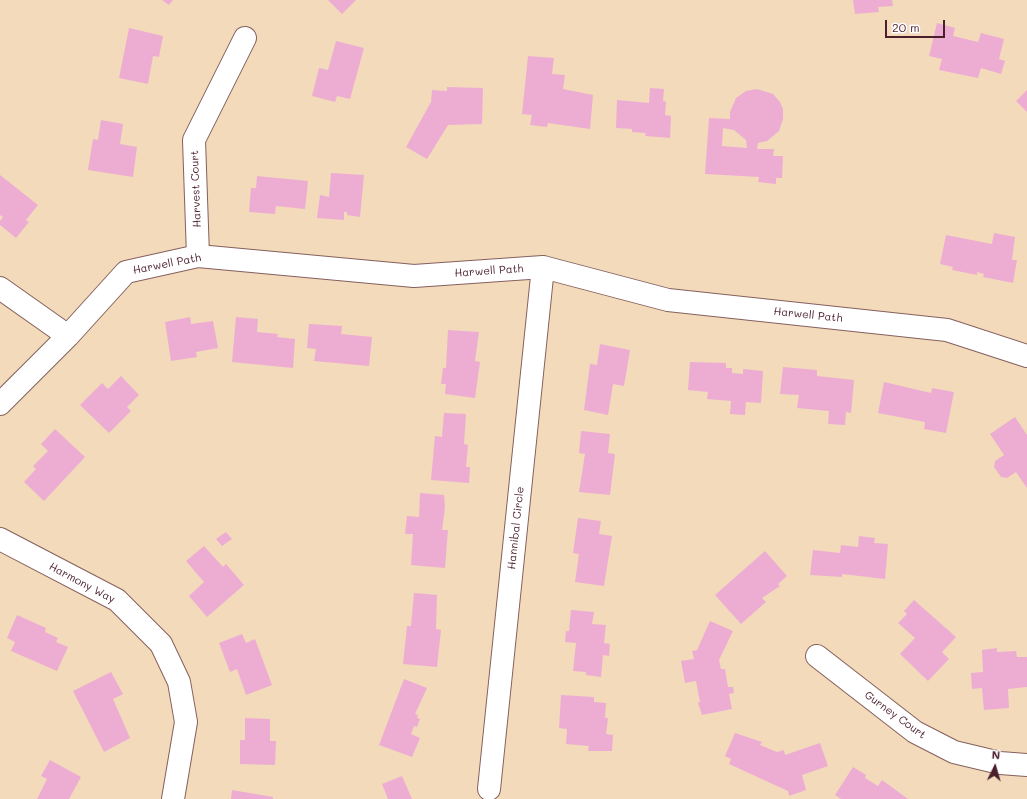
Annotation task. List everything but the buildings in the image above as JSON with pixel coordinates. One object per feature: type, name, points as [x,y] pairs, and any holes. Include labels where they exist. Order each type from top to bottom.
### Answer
[{"type":"street","name":"Harvest Court","points":[[198,256],[194,140],[245,38]]},
{"type":"street","name":"Harwell Path","points":[[0,404],[68,336],[126,272],[198,256],[414,276],[543,267],[668,300],[948,330],[1027,356]]},
{"type":"street","name":"Hannibal Circle","points":[[489,789],[543,267]]},
{"type":"street","points":[[0,288],[68,336]]},
{"type":"street","name":"Harmony Way","points":[[0,539],[117,600],[161,644],[179,682],[186,722],[173,799]]},
{"type":"street","name":"Gurney Court","points":[[817,656],[915,732],[954,752],[1000,763],[1027,765]]}]
